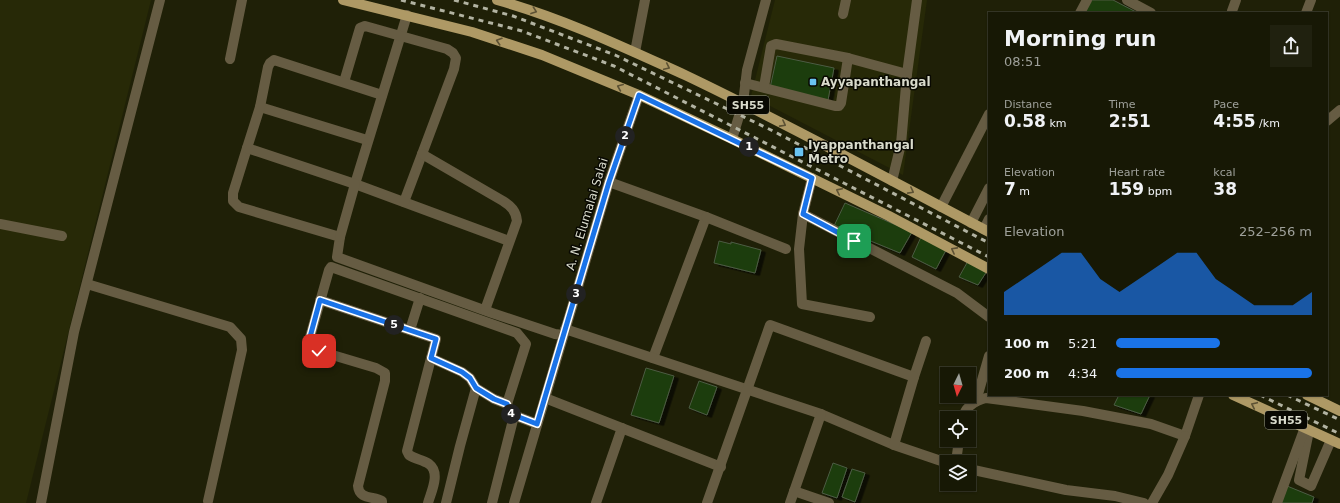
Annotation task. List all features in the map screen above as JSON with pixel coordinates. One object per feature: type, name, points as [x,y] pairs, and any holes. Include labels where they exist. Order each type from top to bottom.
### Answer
[{"type":"main road","points":[[343,0],[472,32],[542,55],[639,95],[889,216],[988,267]]},
{"type":"main road","name":"SH55","points":[[497,0],[531,10],[591,32],[635,52],[743,103],[987,231]]},
{"type":"main road","name":"SH55","points":[[1235,396],[1306,430],[1335,442]]},
{"type":"main road","name":"SH55","points":[[1309,396],[1340,411]]},
{"type":"street","points":[[41,503],[74,332],[160,0]]},
{"type":"street","points":[[230,59],[242,0]]},
{"type":"street","points":[[635,52],[645,0]]},
{"type":"street","points":[[732,139],[743,103],[747,70],[766,0]]},
{"type":"street","points":[[843,14],[846,0]]},
{"type":"street","points":[[892,181],[901,144],[917,0]]},
{"type":"street","points":[[1081,12],[1087,0]]},
{"type":"street","points":[[1127,0],[1149,12]]},
{"type":"street","points":[[1232,11],[1236,0]]},
{"type":"street","points":[[1306,12],[1311,0]]},
{"type":"street","points":[[407,15],[367,140],[340,237],[337,257],[555,334],[564,332],[653,358],[821,414],[894,445],[940,461]]},
{"type":"street","points":[[344,82],[360,28],[365,26],[447,49],[453,53],[456,58],[454,69],[404,202]]},
{"type":"street","points":[[764,87],[771,46],[776,44],[848,58],[908,74]]},
{"type":"street","points":[[745,82],[839,106],[841,103],[848,58]]},
{"type":"street","points":[[340,237],[238,206],[233,202],[233,193],[260,106],[268,68],[270,63],[274,60],[382,95]]},
{"type":"street","name":"A. N. Elumalai Salai","points":[[514,503],[609,182],[639,95]]},
{"type":"street","points":[[260,106],[367,140]]},
{"type":"street","points":[[1328,120],[1340,110]]},
{"type":"street","points":[[941,207],[988,116]]},
{"type":"street","points":[[247,148],[355,184],[509,241]]},
{"type":"street","points":[[422,154],[510,205],[516,212],[518,221],[509,241],[485,310]]},
{"type":"street","points":[[812,178],[803,214],[799,249],[802,304],[870,317]]},
{"type":"street","points":[[609,182],[786,248]]},
{"type":"street","points":[[971,223],[988,190]]},
{"type":"street","points":[[803,214],[958,293],[988,315]]},
{"type":"street","points":[[653,358],[706,217]]},
{"type":"street","points":[[0,224],[62,236]]},
{"type":"street","points":[[382,503],[380,499],[363,496],[358,486],[386,377],[382,371],[319,351],[311,347],[309,342],[320,300],[331,267],[420,298],[520,336],[526,344],[507,404],[511,414],[537,424]]},
{"type":"street","points":[[87,284],[230,328],[241,339],[242,350],[208,501]]},
{"type":"street","points":[[410,330],[420,298]]},
{"type":"street","points":[[320,300],[436,339],[407,451],[409,455],[428,463],[434,471],[436,477],[428,503]]},
{"type":"street","points":[[708,503],[770,325],[914,377]]},
{"type":"street","points":[[894,445],[926,341]]},
{"type":"street","points":[[431,358],[462,372],[470,378],[476,388],[494,399],[507,404]]},
{"type":"street","points":[[976,401],[988,359]]},
{"type":"street","points":[[446,503],[476,388]]},
{"type":"street","points":[[1152,503],[1168,475],[1185,436],[1199,396]]},
{"type":"street","points":[[545,398],[721,467]]},
{"type":"street","points":[[976,401],[986,398],[1083,411],[1151,424],[1185,436]]},
{"type":"street","points":[[964,411],[974,403]]},
{"type":"street","points":[[790,503],[821,414]]},
{"type":"street","points":[[492,503],[514,416]]},
{"type":"street","points":[[596,503],[622,428]]},
{"type":"street","points":[[1306,430],[1299,480],[1312,486],[1335,442]]},
{"type":"street","points":[[1278,503],[1306,430]]},
{"type":"street","points":[[976,471],[1066,490],[1115,496],[1144,503]]},
{"type":"street","points":[[794,491],[829,503]]},
{"type":"shaded area","points":[[0,0],[151,0],[26,503],[0,503]]},
{"type":"shaded area","points":[[775,0],[927,0],[903,175],[751,96]]},
{"type":"building","points":[[1090,0],[1113,0],[1136,12],[1084,12]]},
{"type":"building","points":[[777,56],[834,68],[828,100],[770,88]]},
{"type":"building","points":[[845,203],[912,232],[900,253],[834,226]]},
{"type":"building","points":[[921,237],[946,250],[936,269],[912,257]]},
{"type":"building","points":[[719,241],[731,244],[731,242],[761,250],[755,273],[714,263]]},
{"type":"building","points":[[968,261],[987,271],[978,285],[959,277]]},
{"type":"building","points":[[646,368],[674,376],[659,423],[631,415]]},
{"type":"building","points":[[699,381],[717,387],[707,415],[689,408]]},
{"type":"building","points":[[1118,396],[1150,396],[1141,414],[1114,405]]},
{"type":"building","points":[[833,463],[847,468],[837,498],[822,493]]},
{"type":"building","points":[[852,469],[865,473],[855,502],[842,497]]},
{"type":"building","points":[[1287,486],[1314,497],[1312,503],[1281,503]]},
{"type":"railway","points":[[401,0],[522,31],[614,66],[988,256]]},
{"type":"railway","points":[[454,0],[513,16],[615,55],[771,130],[988,242]]},
{"type":"railway","points":[[1262,396],[1340,434]]},
{"type":"railway","points":[[1289,396],[1340,420]]},
{"type":"place","name":"Ayyapanthangal","points":[[813,82]]},
{"type":"place","name":"Iyappanthangal Metro","points":[[799,152]]},
{"type":"route","points":[[319,351],[311,347],[309,342],[320,300],[436,339],[431,358],[462,372],[470,378],[476,388],[494,399],[507,404],[511,414],[537,424],[609,182],[639,95],[812,178],[803,214],[854,241]]}]
